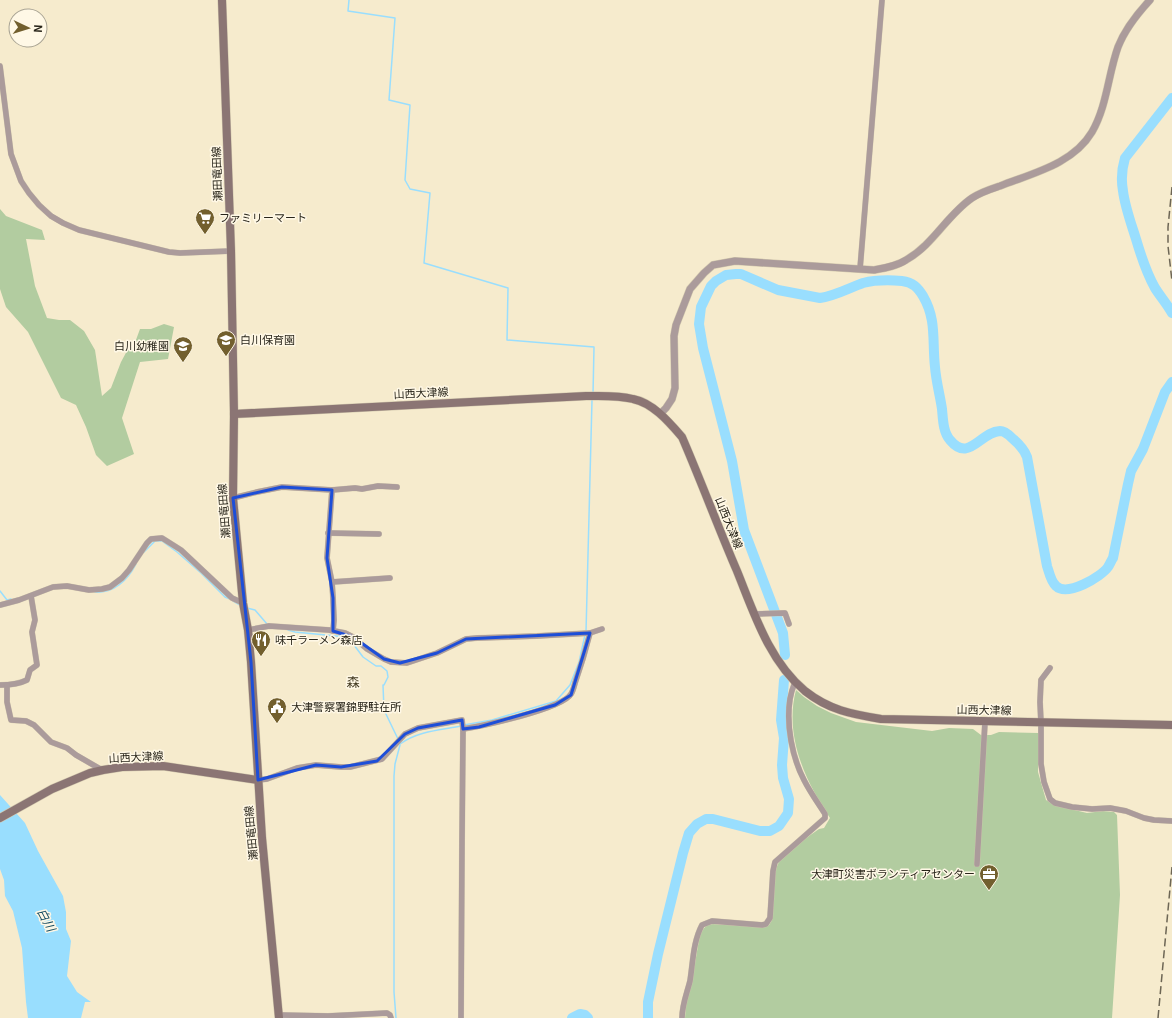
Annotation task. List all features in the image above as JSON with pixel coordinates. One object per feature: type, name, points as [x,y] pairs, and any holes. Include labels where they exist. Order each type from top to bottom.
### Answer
[{"type":"main road","name":"瀬田竜田線","points":[[222,0],[231,251],[234,414],[233,498],[243,604],[248,630],[254,696],[262,838],[279,1017]]},
{"type":"main road","name":"山西大津線","points":[[234,414],[586,396],[618,396],[634,399],[646,404],[660,414],[682,437],[769,647],[779,663],[795,682],[806,691],[833,708],[852,714],[881,719],[1172,725]]},
{"type":"main road","name":"山西大津線","points":[[0,818],[52,789],[90,773],[122,767],[164,766],[258,780]]},
{"type":"street","points":[[860,269],[882,0]]},
{"type":"street","points":[[660,414],[672,399],[675,388],[674,336],[676,325],[690,289],[713,265],[735,261],[874,270],[894,266],[906,260],[921,250],[961,207],[973,197],[985,191],[1042,171],[1074,154],[1092,132],[1098,120],[1114,60],[1124,34],[1138,13],[1150,0]]},
{"type":"street","points":[[0,66],[11,154],[16,170],[29,193],[51,216],[79,230],[169,252],[231,251]]},
{"type":"street","points":[[233,498],[282,487],[332,490],[355,488],[362,489],[378,486],[397,487]]},
{"type":"street","points":[[332,490],[327,558],[332,582],[334,620],[333,631]]},
{"type":"street","points":[[328,533],[380,534]]},
{"type":"street","points":[[0,605],[31,596],[53,587],[60,586],[89,590],[110,587],[122,578],[129,570],[151,539],[162,538],[181,550],[232,598],[243,604]]},
{"type":"street","points":[[332,582],[390,578]]},
{"type":"street","points":[[0,685],[22,683],[28,680],[30,670],[37,665],[32,632],[35,620],[31,596]]},
{"type":"street","points":[[755,614],[785,613],[789,624]]},
{"type":"street","points":[[248,630],[269,626],[344,633],[384,659],[407,663],[437,653],[466,639],[590,633],[602,629]]},
{"type":"street","points":[[463,729],[479,727],[523,716],[555,705],[567,699],[571,695],[590,633]]},
{"type":"street","points":[[1050,668],[1041,680],[1040,702],[1042,772],[1046,791],[1050,799],[1055,803],[1072,807],[1092,809],[1110,808],[1126,811],[1144,818],[1172,821]]},
{"type":"street","points":[[682,1018],[684,997],[689,982],[696,939],[702,925],[712,921],[766,924],[770,918],[775,862],[825,818],[825,814],[804,779],[792,745],[788,720],[790,698],[795,682]]},
{"type":"street","points":[[7,685],[7,702],[11,720],[26,721],[34,725],[51,742],[67,748],[76,756],[103,770]]},
{"type":"street","points":[[258,780],[267,779],[286,771],[310,766],[350,767],[382,759],[405,734],[418,728],[462,720],[461,1018]]},
{"type":"street","points":[[977,864],[985,722]]},
{"type":"street","points":[[279,1017],[387,1013],[391,1018]]},
{"type":"highlighted area","points":[[282,487],[332,490],[327,558],[333,598],[333,631],[353,637],[384,659],[400,663],[437,653],[466,639],[590,633],[571,695],[555,705],[479,727],[463,729],[462,720],[418,728],[405,734],[377,761],[341,767],[316,765],[258,780],[251,662],[233,498]]},
{"type":"green space","points":[[0,209],[6,216],[42,230],[45,240],[26,239],[35,286],[47,318],[70,320],[84,331],[95,350],[102,396],[111,388],[121,362],[128,349],[133,348],[140,329],[151,329],[164,324],[174,327],[168,359],[140,362],[122,418],[134,454],[107,466],[96,455],[76,405],[61,398],[28,332],[6,307],[0,289]]},
{"type":"green space","points":[[796,690],[817,706],[856,722],[932,731],[949,728],[973,729],[981,735],[991,735],[999,732],[1038,733],[1038,772],[1046,800],[1054,805],[1087,813],[1103,811],[1114,812],[1117,815],[1120,895],[1112,1018],[685,1018],[686,1002],[691,986],[700,934],[707,926],[711,924],[762,927],[769,925],[772,920],[775,874],[778,863],[798,844],[819,829],[824,828],[830,818],[812,789],[799,757],[793,724],[793,707]]},
{"type":"water","name":"白川","points":[[0,795],[25,823],[38,851],[63,896],[66,912],[66,929],[71,941],[67,976],[77,992],[91,1002],[85,1002],[81,1018],[28,1018],[22,948],[13,911],[5,896],[4,880],[0,869]]},
{"type":"waterway","points":[[349,0],[348,11],[395,18],[389,100],[410,105],[405,180],[410,189],[430,193],[424,263],[508,288],[507,340],[594,347],[593,394]]},
{"type":"waterway","points":[[1172,98],[1125,158],[1122,178],[1127,209],[1144,264],[1155,288],[1172,313]]},
{"type":"waterway","points":[[785,655],[783,633],[744,530],[732,461],[703,348],[699,324],[701,307],[711,286],[716,281],[726,275],[741,274],[778,290],[820,298],[837,294],[863,283],[872,281],[902,281],[915,286],[923,296],[932,322],[934,357],[946,433],[950,440],[957,446],[969,448],[986,436],[1002,431],[1008,434],[1023,449],[1027,457],[1047,566],[1053,582],[1061,589],[1068,589],[1084,584],[1098,576],[1108,567],[1113,558],[1131,471],[1143,449],[1165,392],[1172,382]]},
{"type":"waterway","points":[[586,632],[592,400]]},
{"type":"waterway","points":[[144,552],[155,541],[162,541],[201,573],[225,597],[230,599]]},
{"type":"waterway","points":[[95,592],[108,591],[119,585],[129,575],[136,564]]},
{"type":"waterway","points":[[0,591],[7,600],[11,599]]},
{"type":"waterway","points":[[233,601],[240,605]]},
{"type":"waterway","points":[[247,608],[255,610],[267,624]]},
{"type":"waterway","points":[[288,630],[346,637],[363,657],[376,666],[381,666],[387,671],[388,677],[383,685],[384,710],[398,739]]},
{"type":"waterway","points":[[464,725],[492,720],[556,701],[570,685],[579,662],[585,635]]},
{"type":"waterway","points":[[648,1018],[648,1002],[658,954],[689,833],[697,824],[706,819],[713,819],[760,831],[770,831],[779,826],[788,813],[789,799],[783,778],[782,765],[784,738],[781,720],[784,680]]},
{"type":"waterway","points":[[400,744],[414,736],[461,726]]},
{"type":"waterway","points":[[396,1018],[394,992],[394,776],[395,764],[400,745]]},
{"type":"waterway","points":[[572,1018],[580,1014],[585,1015],[588,1018]]},
{"type":"railway","points":[[1172,187],[1168,227],[1168,246],[1172,281]]},
{"type":"railway","points":[[1158,1018],[1172,867]]},
{"type":"place","name":"ファミリーマート","points":[[205,235]]},
{"type":"place","name":"白川保育園","points":[[226,357]]},
{"type":"place","name":"白川幼稚園","points":[[183,363]]},
{"type":"place","name":"味千ラーメン森店","points":[[261,657]]},
{"type":"place","name":"大津警察署錦野駐在所","points":[[277,724]]},
{"type":"place","name":"大津町災害ボランティアセンター","points":[[989,891]]},
{"type":"district","name":"森","points":[[353,682]]}]
